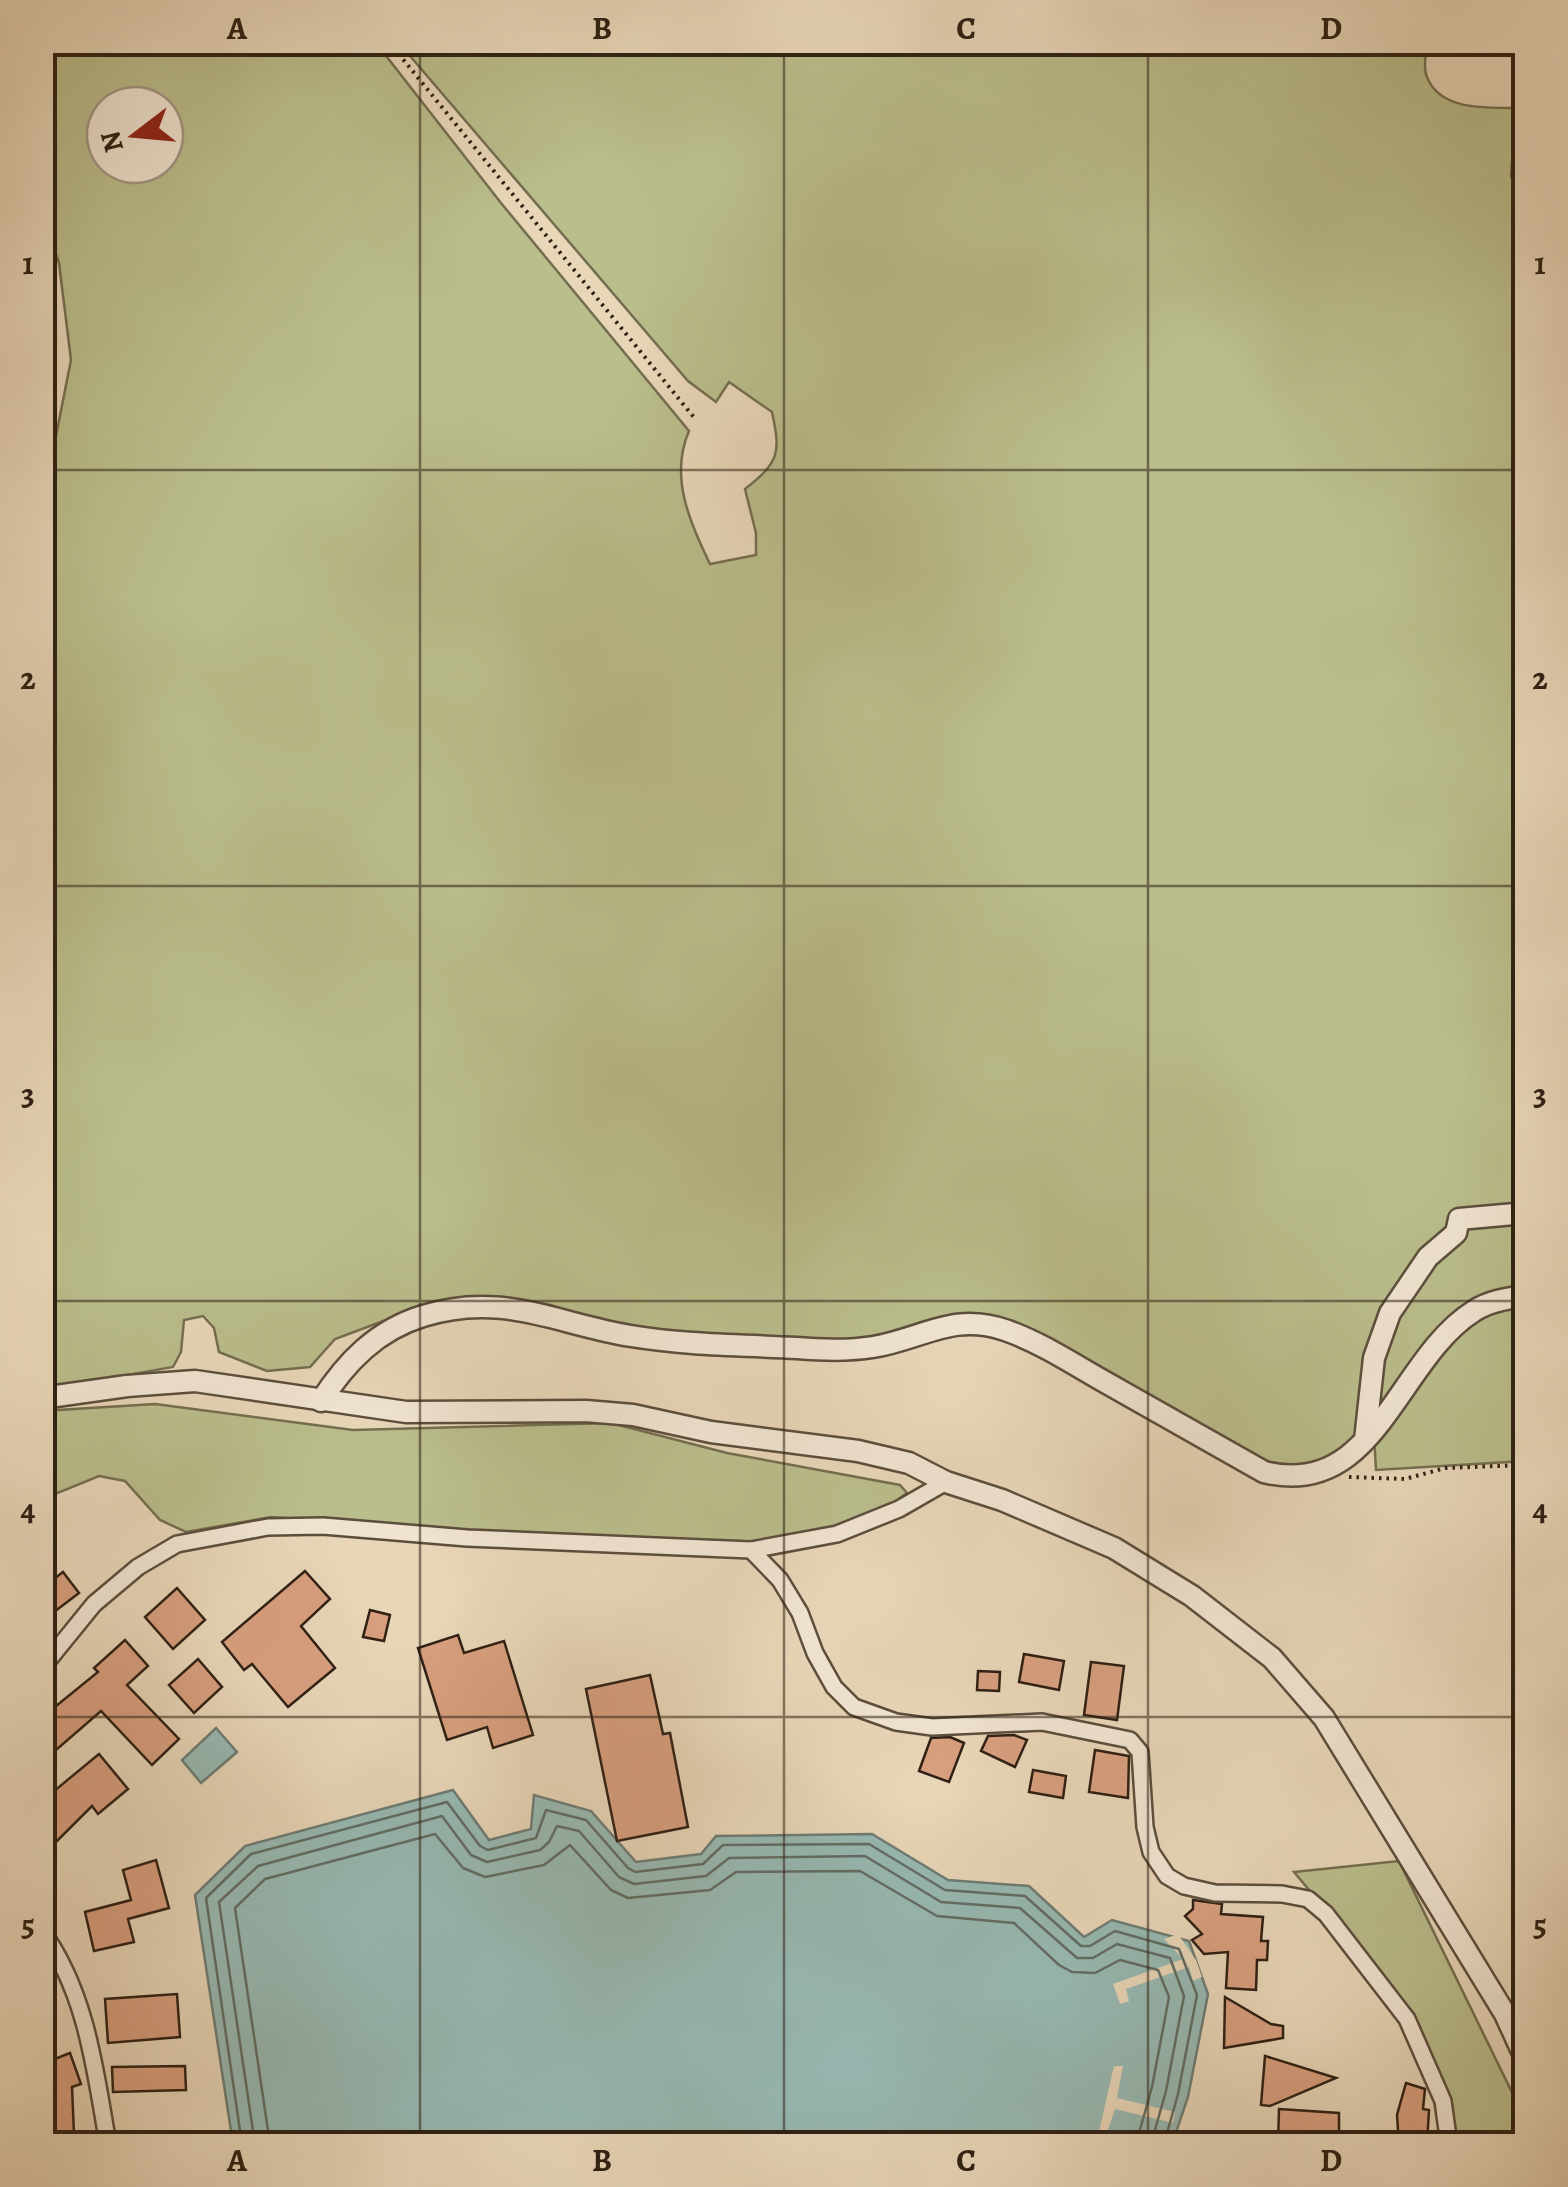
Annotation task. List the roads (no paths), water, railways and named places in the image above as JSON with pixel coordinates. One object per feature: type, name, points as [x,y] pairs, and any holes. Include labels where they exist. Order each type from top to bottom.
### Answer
[{"type":"street","points":[[1365,1442],[1374,1358],[1384,1328],[1428,1257],[1456,1232],[1459,1219],[1526,1213]]},
{"type":"street","points":[[321,1401],[343,1367],[376,1338],[422,1316],[462,1309],[538,1312],[629,1336],[816,1350],[869,1348],[952,1324],[976,1323],[1005,1330],[1046,1349],[1264,1472],[1285,1477],[1315,1474],[1340,1464],[1365,1442],[1445,1337],[1474,1310],[1526,1296]]},
{"type":"street","points":[[42,1398],[127,1386],[195,1382],[406,1412],[633,1415],[712,1432],[858,1451],[909,1462],[946,1482],[1002,1500],[1114,1548],[1192,1596],[1272,1658],[1324,1718],[1505,2014],[1526,2060]]},
{"type":"street","points":[[42,1668],[94,1604],[138,1567],[177,1544],[268,1527],[323,1526],[467,1538],[751,1550],[837,1534],[899,1508],[946,1482]]},
{"type":"street","points":[[751,1550],[780,1580],[834,1686],[854,1707],[896,1722],[1042,1722],[1130,1740],[1140,1752],[1145,1827],[1151,1852],[1167,1876],[1184,1886],[1214,1894],[1282,1894],[1308,1899],[1326,1914],[1406,2019],[1443,2101],[1449,2144]]},
{"type":"street","points":[[42,1931],[62,1959],[80,2003],[108,2144]]},
{"type":"water","points":[[216,1728],[237,1752],[201,1783],[182,1760]]},
{"type":"water","points":[[453,1790],[489,1840],[531,1829],[534,1795],[591,1811],[636,1862],[701,1854],[716,1836],[872,1834],[948,1880],[1029,1886],[1084,1937],[1112,1920],[1189,1941],[1208,1994],[1188,2097],[1172,2144],[233,2144],[195,1895],[245,1846]]}]
